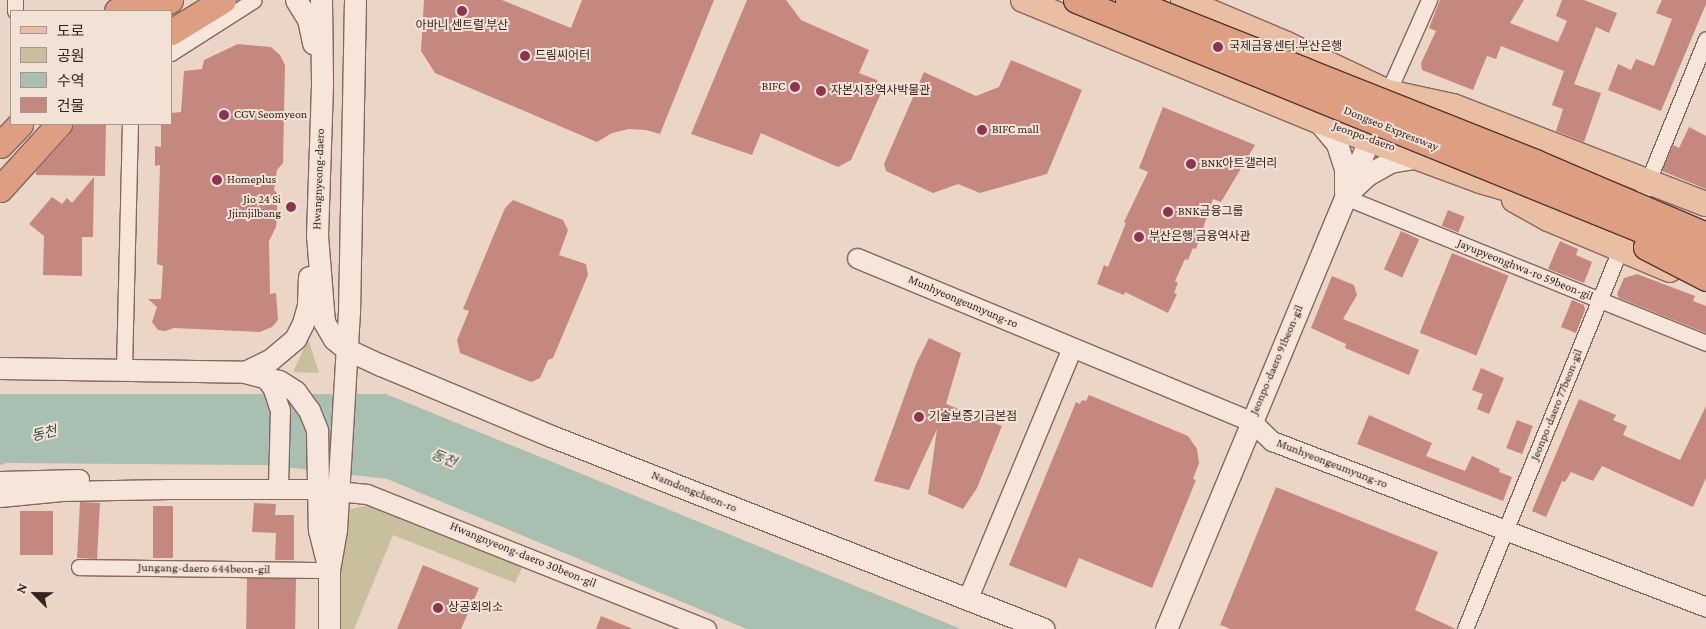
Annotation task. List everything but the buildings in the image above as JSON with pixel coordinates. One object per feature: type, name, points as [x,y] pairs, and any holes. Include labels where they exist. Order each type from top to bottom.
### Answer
[{"type":"highway","points":[[172,15],[197,0]]},
{"type":"highway","points":[[172,31],[223,0]]},
{"type":"highway","name":"Dongseo Expressway","points":[[1076,0],[1530,173],[1706,235]]},
{"type":"highway","name":"Dongseo Expressway","points":[[1128,0],[1530,173],[1706,256]]},
{"type":"highway","points":[[121,10],[148,4]]},
{"type":"highway","points":[[0,122],[10,110]]},
{"type":"highway","points":[[0,145],[19,125]]},
{"type":"highway","points":[[0,165],[37,125]]},
{"type":"highway","points":[[0,189],[58,125]]},
{"type":"highway","points":[[1530,173],[1706,219]]},
{"type":"highway","points":[[1530,173],[1706,278]]},
{"type":"main road","points":[[172,22],[213,0]]},
{"type":"main road","points":[[296,0],[308,19],[322,85]]},
{"type":"main road","name":"Hwangnyeong-daero","points":[[321,0],[322,85],[317,235],[324,322],[334,339],[346,349]]},
{"type":"main road","points":[[328,490],[344,384],[346,349],[355,0]]},
{"type":"main road","points":[[352,74],[370,0]]},
{"type":"main road","name":"Jeonpo-daero","points":[[1023,0],[1318,121],[1480,181],[1545,200],[1622,242],[1706,269]]},
{"type":"main road","points":[[1183,0],[1288,44],[1388,92],[1643,190],[1706,204]]},
{"type":"main road","points":[[1252,94],[1285,86],[1295,62],[1288,44]]},
{"type":"main road","name":"Jeonpo-daero 91beon-gil","points":[[1166,629],[1388,92]]},
{"type":"main road","points":[[1318,121],[1337,144],[1345,168],[1345,197]]},
{"type":"main road","points":[[0,136],[10,124]]},
{"type":"main road","points":[[0,175],[47,125]]},
{"type":"main road","points":[[1345,197],[1367,174],[1390,162],[1418,157]]},
{"type":"main road","points":[[1643,190],[1706,228]]},
{"type":"main road","points":[[260,378],[280,352],[294,339],[303,323],[308,304],[309,262],[317,235]]},
{"type":"main road","points":[[1622,242],[1706,285]]},
{"type":"main road","name":"Namdongcheon-ro","points":[[346,349],[552,436],[1044,629]]},
{"type":"main road","points":[[0,368],[124,368],[260,378],[279,381],[295,391],[309,410],[317,430],[336,530],[328,570],[329,629]]},
{"type":"street","points":[[172,52],[254,0]]},
{"type":"street","points":[[1388,92],[1429,0]]},
{"type":"street","name":"Jeonpo-daero 77beon-gil","points":[[1465,629],[1507,531],[1598,300],[1706,39]]},
{"type":"street","points":[[124,368],[130,125]]},
{"type":"street","name":"Jayupyeonghwa-ro 59beon-gil","points":[[1345,197],[1706,343]]},
{"type":"street","name":"Munhyeongeumyung-ro","points":[[857,258],[1251,422],[1272,441],[1706,607]]},
{"type":"street","points":[[967,600],[1072,348]]},
{"type":"street","points":[[260,378],[280,410],[278,481]]},
{"type":"street","points":[[0,481],[50,478],[117,481],[169,489]]},
{"type":"street","points":[[0,497],[62,491],[169,489],[278,481],[328,490]]},
{"type":"street","name":"Hwangnyeong-daero 30beon-gil","points":[[328,490],[367,494],[389,501],[706,629]]},
{"type":"street","name":"Jungang-daero 644beon-gil","points":[[79,567],[328,570]]},
{"type":"green space","points":[[308,338],[319,373],[293,372],[301,355]]},
{"type":"green space","points":[[369,505],[523,566],[515,583],[393,535],[354,629],[339,629],[339,541],[347,510]]},
{"type":"water","name":"동천","points":[[0,394],[386,394],[961,629],[747,629],[387,479],[269,465],[7,463],[0,465]]},
{"type":"place","name":"아바니 센트럴 부산","points":[[462,11]]},
{"type":"place","name":"국제금융센터·부산은행","points":[[1218,47]]},
{"type":"place","name":"드림씨어터","points":[[525,56]]},
{"type":"place","name":"BIFC","points":[[795,87]]},
{"type":"place","name":"자본시장역사박물관","points":[[821,91]]},
{"type":"place","name":"CGV Seomyeon","points":[[224,115]]},
{"type":"place","name":"BIFC mall","points":[[982,130]]},
{"type":"place","name":"BNK아트갤러리","points":[[1191,164]]},
{"type":"place","name":"Homeplus","points":[[217,180]]},
{"type":"place","name":"Jio 24 Si Jjimjilbang","points":[[291,207]]},
{"type":"place","name":"BNK금융그룹","points":[[1168,212]]},
{"type":"place","name":"부산은행 금융역사관","points":[[1139,237]]},
{"type":"place","name":"기술보증기금본점","points":[[919,417]]},
{"type":"place","name":"상공회의소","points":[[438,608]]}]
